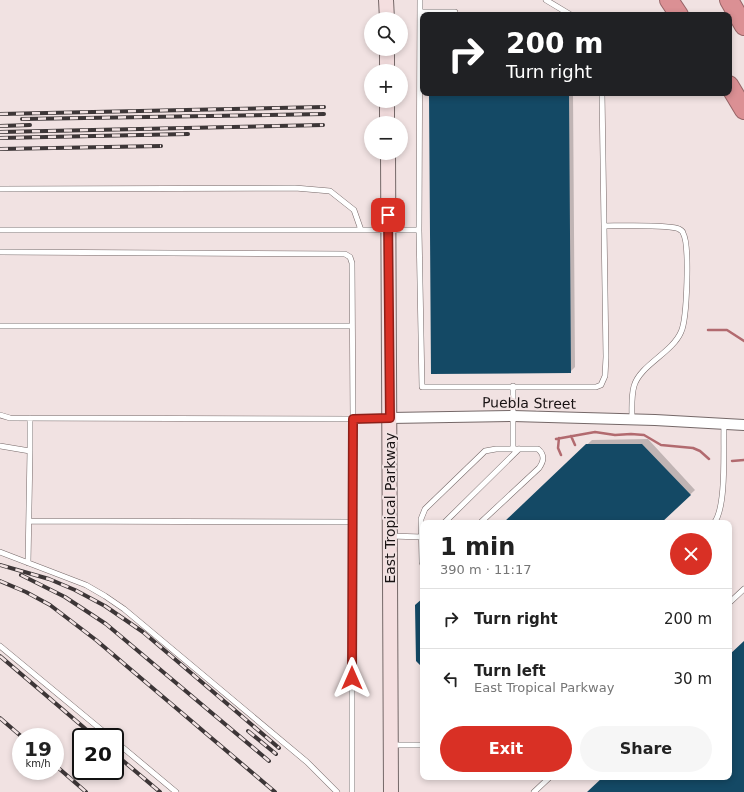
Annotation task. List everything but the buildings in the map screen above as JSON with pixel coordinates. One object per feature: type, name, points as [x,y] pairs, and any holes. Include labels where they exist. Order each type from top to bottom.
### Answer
[{"type":"highway","points":[[669,0],[677,12]]},
{"type":"highway","points":[[678,0],[685,12]]},
{"type":"highway","points":[[729,0],[744,26]]},
{"type":"highway","points":[[732,90],[744,110]]},
{"type":"highway","points":[[732,93],[744,110]]},
{"type":"street","points":[[386,0],[387,12]]},
{"type":"street","name":"East Tropical Parkway","points":[[388,160],[391,792]]},
{"type":"street","name":"Puebla Street","points":[[390,418],[514,416],[632,419],[744,425]]},
{"type":"lane","points":[[420,0],[419,230],[422,387],[596,387],[601,385],[605,376],[606,357],[602,96]]},
{"type":"lane","points":[[546,0],[566,12]]},
{"type":"lane","points":[[420,12],[455,12]]},
{"type":"lane","points":[[0,190],[295,188],[330,191],[354,210],[361,230]]},
{"type":"lane","points":[[604,226],[663,226],[677,228],[683,232],[686,241],[687,294],[682,332],[674,344],[640,375],[634,385],[632,398],[632,419]]},
{"type":"lane","points":[[0,230],[419,230]]},
{"type":"lane","points":[[0,252],[345,254],[350,257],[352,262],[353,419],[352,792]]},
{"type":"lane","points":[[0,326],[352,326]]},
{"type":"lane","points":[[513,386],[513,449]]},
{"type":"lane","points":[[0,416],[10,418],[390,418]]},
{"type":"lane","points":[[28,563],[30,418]]},
{"type":"lane","points":[[716,520],[720,510],[722,497],[724,425]]},
{"type":"lane","points":[[0,446],[30,451]]},
{"type":"lane","points":[[447,520],[519,449]]},
{"type":"lane","points":[[421,520],[425,509],[485,451],[538,449],[542,452],[544,458],[539,468],[483,520]]},
{"type":"lane","points":[[29,521],[352,522]]},
{"type":"lane","points":[[390,536],[420,537]]},
{"type":"lane","points":[[0,552],[86,585],[124,609],[306,762],[337,792]]},
{"type":"lane","points":[[732,600],[744,589]]},
{"type":"lane","points":[[0,646],[99,728]]},
{"type":"lane","points":[[391,745],[420,745]]},
{"type":"lane","points":[[124,749],[176,792]]},
{"type":"lane","points":[[534,792],[547,780]]},
{"type":"waterway","points":[[708,330],[727,330],[744,341]]},
{"type":"waterway","points":[[556,439],[595,432],[615,435],[644,435],[661,445],[693,448],[700,451],[709,459]]},
{"type":"waterway","points":[[571,436],[575,445]]},
{"type":"waterway","points":[[559,438],[558,448],[561,455]]},
{"type":"waterway","points":[[732,461],[744,460]]},
{"type":"railway","points":[[0,114],[324,107]]},
{"type":"railway","points":[[22,119],[324,114]]},
{"type":"railway","points":[[0,126],[30,125]]},
{"type":"railway","points":[[0,132],[323,125]]},
{"type":"railway","points":[[0,138],[188,134]]},
{"type":"railway","points":[[0,149],[161,146]]},
{"type":"railway","points":[[0,565],[49,579],[75,590],[105,606],[143,632],[279,748]]},
{"type":"railway","points":[[21,575],[65,597],[106,624],[269,761]]},
{"type":"railway","points":[[0,581],[26,592],[50,605],[96,640],[275,792]]},
{"type":"railway","points":[[0,656],[84,728]]},
{"type":"railway","points":[[0,718],[12,728]]},
{"type":"railway","points":[[248,731],[276,754]]},
{"type":"railway","points":[[124,762],[160,792]]},
{"type":"railway","points":[[64,773],[86,792]]},
{"type":"route","points":[[352,678],[353,419],[390,418],[388,215]]}]
